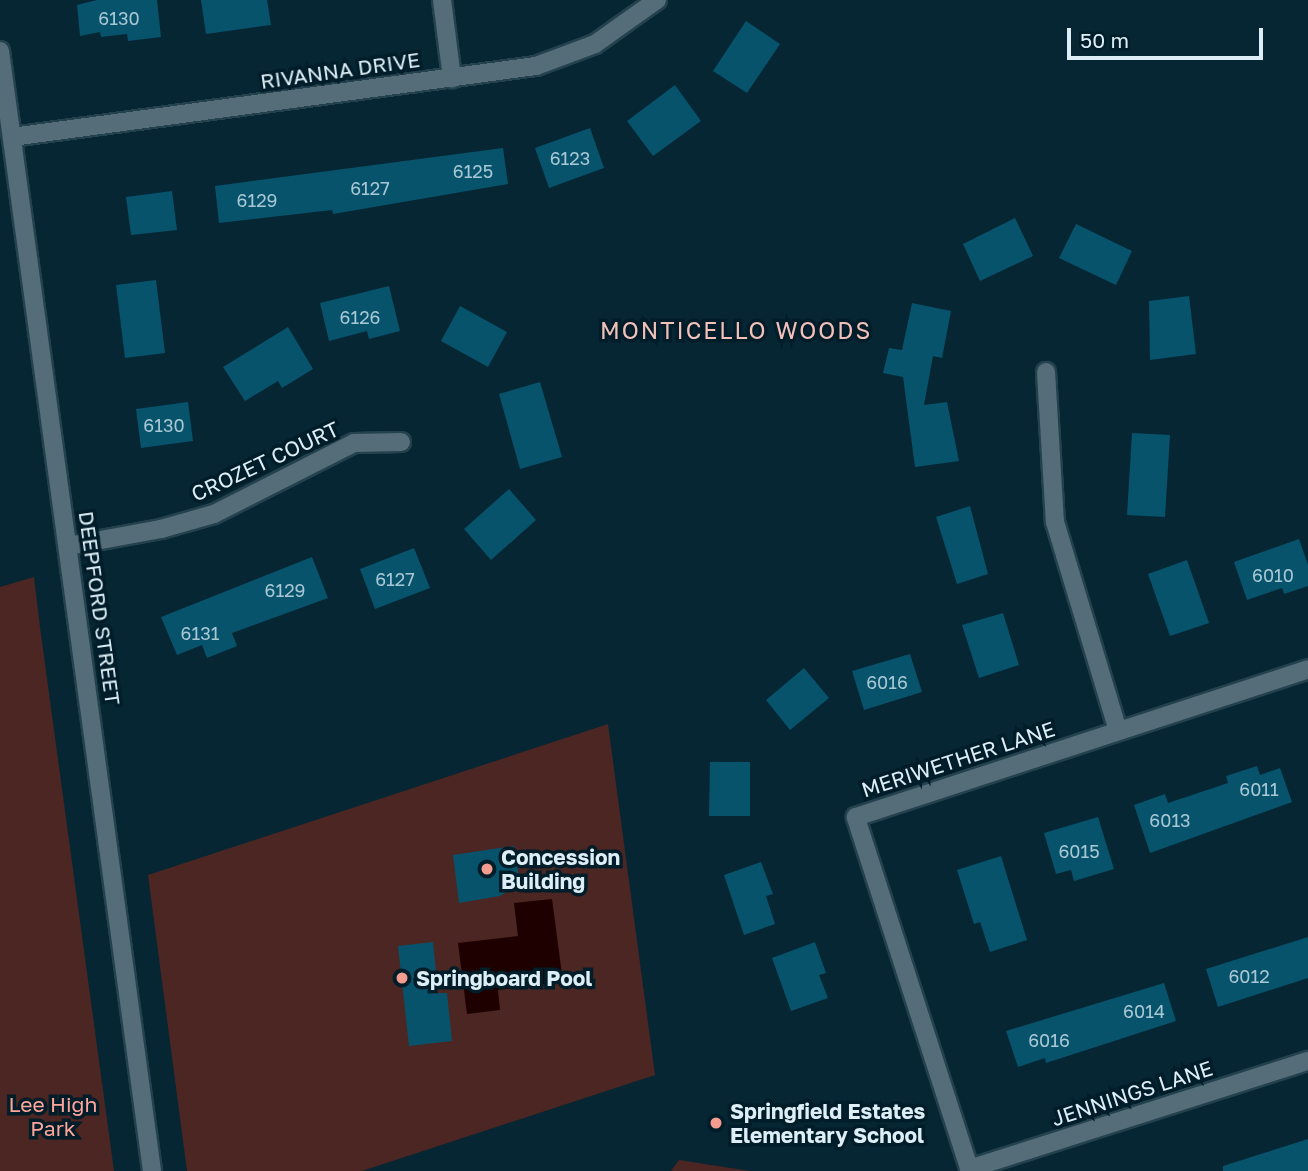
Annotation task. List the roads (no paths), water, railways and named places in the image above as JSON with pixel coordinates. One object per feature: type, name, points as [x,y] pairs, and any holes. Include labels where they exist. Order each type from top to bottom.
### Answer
[{"type":"street","points":[[442,0],[452,78]]},
{"type":"street","name":"RIVANNA DRIVE","points":[[12,136],[518,70],[570,55],[626,25],[657,0]]},
{"type":"street","name":"DEEPFORD STREET","points":[[0,51],[152,1171]]},
{"type":"street","points":[[1046,372],[1055,522],[1118,731]]},
{"type":"street","name":"CROZET COURT","points":[[68,546],[161,529],[214,513],[354,443],[401,442]]},
{"type":"street","name":"MERIWETHER LANE","points":[[970,1170],[856,817],[1308,669]]},
{"type":"street","name":"JENNINGS LANE","points":[[970,1170],[1308,1061]]},
{"type":"place","name":"Concession Building","points":[[487,869]]},
{"type":"place","name":"Springboard Pool","points":[[402,978]]},
{"type":"place","name":"Springfield Estates Elementary School","points":[[716,1123]]},
{"type":"district","name":"MONTICELLO WOODS","points":[[736,330]]},
{"type":"park label","name":"Lee High Park","points":[[53,1116]]}]
